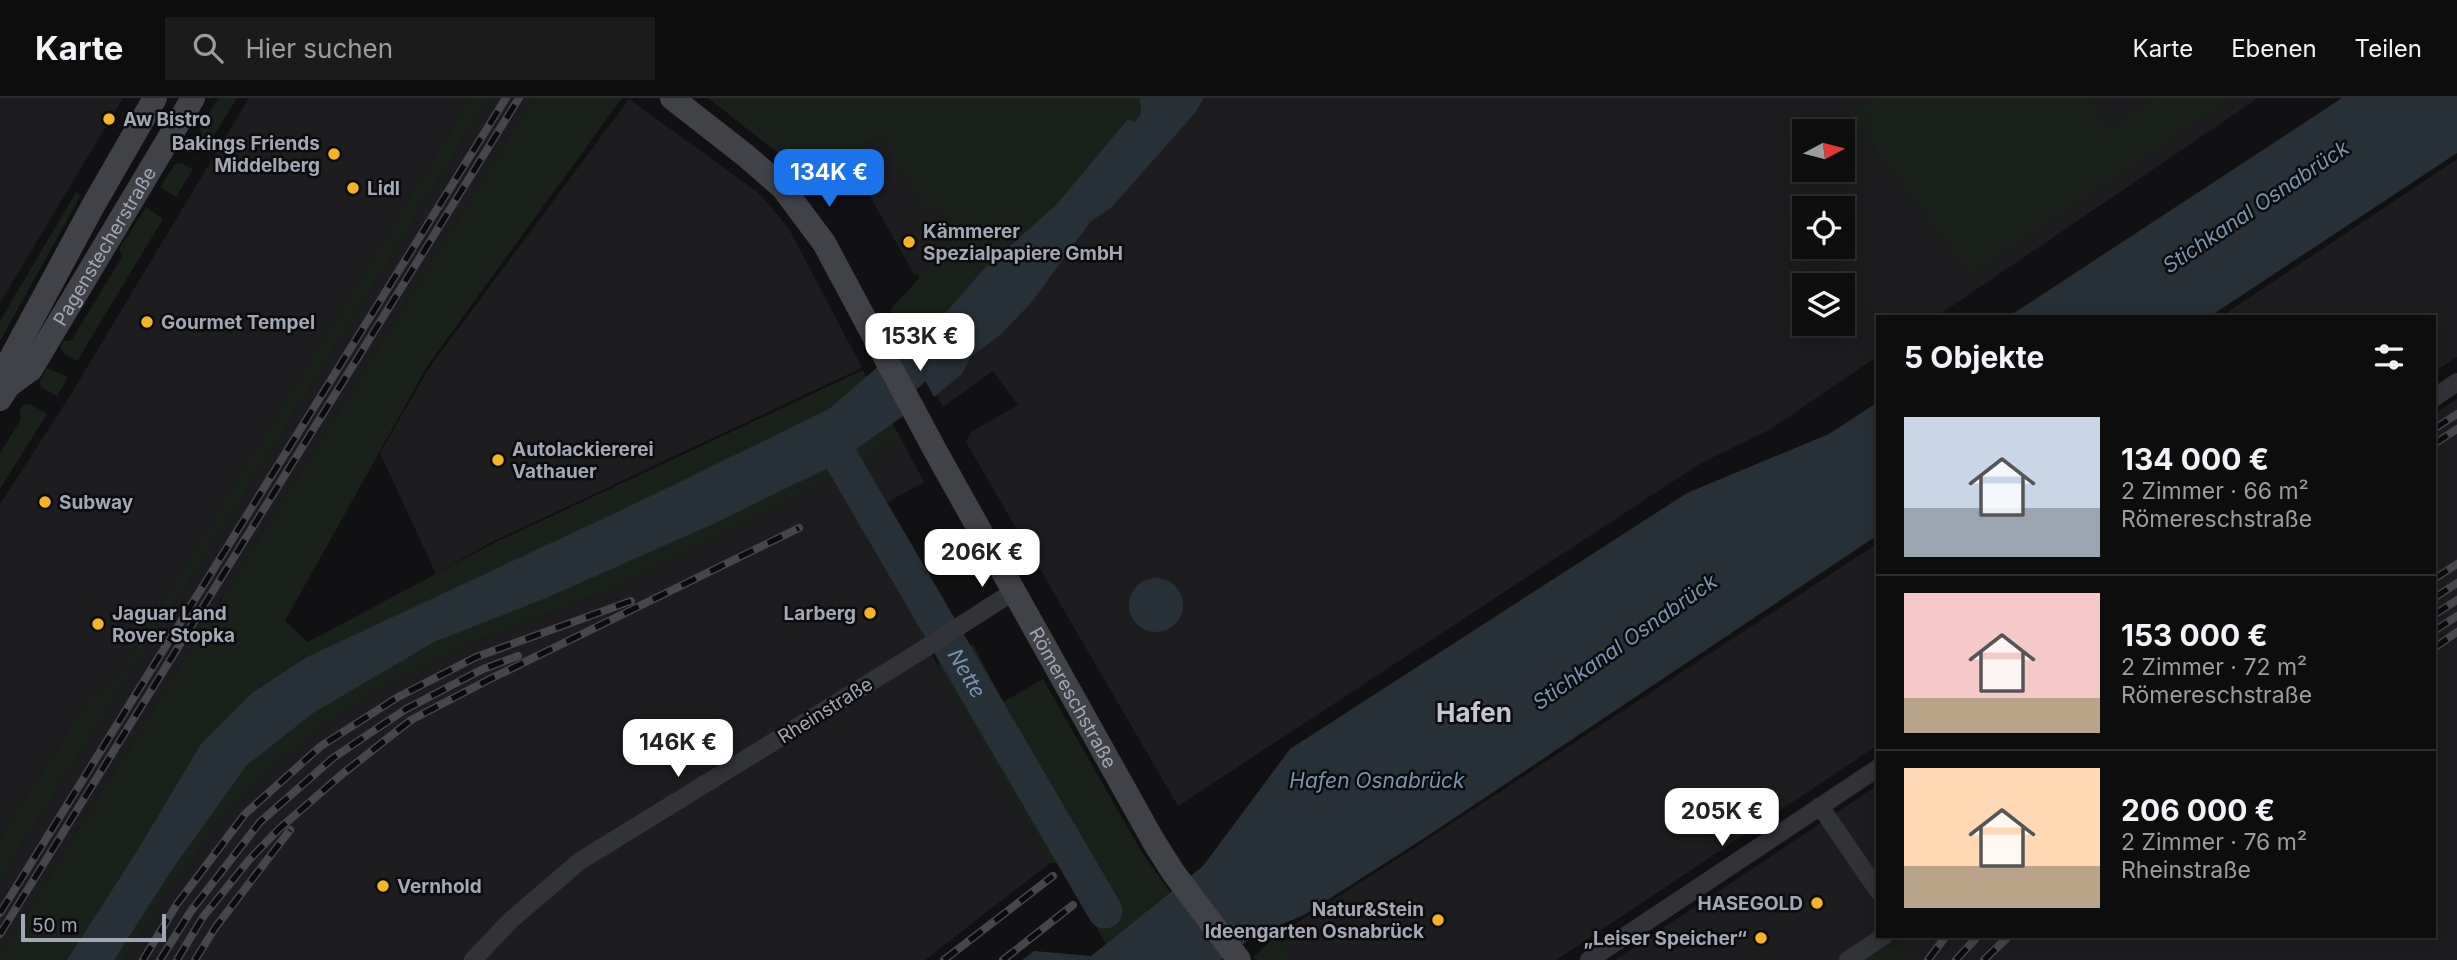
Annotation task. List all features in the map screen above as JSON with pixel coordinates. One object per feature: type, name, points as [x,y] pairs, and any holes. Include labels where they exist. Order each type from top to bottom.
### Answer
[{"type":"main road","name":"Pagenstecherstraße","points":[[4,392],[11,358],[155,98]]},
{"type":"main road","name":"Pagenstecherstraße","points":[[4,392],[31,369],[193,98]]},
{"type":"main road","name":"Römereschstraße","points":[[672,98],[783,188],[824,243],[1153,842],[1239,960]]},
{"type":"street","points":[[2436,397],[2457,382]]},
{"type":"street","name":"Rheinstraße","points":[[473,960],[511,920],[580,861],[1014,591]]},
{"type":"street","points":[[1588,960],[1876,769]]},
{"type":"street","points":[[1820,806],[1876,888]]},
{"type":"street","points":[[1848,960],[1881,938]]},
{"type":"shaded area","points":[[0,98],[123,98],[0,303]]},
{"type":"shaded area","points":[[218,98],[237,98],[212,138],[202,138],[200,128]]},
{"type":"shaded area","points":[[249,98],[470,98],[119,676],[88,699],[0,838],[0,504],[68,399]]},
{"type":"shaded area","points":[[470,98],[489,98],[249,486],[0,880],[0,838],[88,699],[119,675]]},
{"type":"shaded area","points":[[489,98],[533,98],[0,955],[0,880],[249,486]]},
{"type":"shaded area","points":[[533,98],[622,98],[428,365],[285,621],[308,642],[490,545],[863,370],[899,435],[867,462],[605,592],[474,642],[390,683],[316,730],[236,800],[163,897],[124,960],[0,960],[0,955]]},
{"type":"shaded area","points":[[708,98],[1140,98],[1141,114],[1057,204],[983,270],[924,337],[908,343],[890,310],[920,278],[917,273],[948,256],[937,236],[948,225],[946,213],[937,205],[924,211],[882,136],[848,156],[864,185],[830,194]]},
{"type":"shaded area","points":[[922,98],[2258,98],[1939,315],[1876,315],[1876,357],[1769,430],[1701,463],[1178,806],[966,442],[971,432],[1018,405],[993,371],[943,407],[890,310],[920,277],[917,273],[914,274],[847,156],[882,136]]},
{"type":"shaded area","points":[[1874,98],[2087,98],[2108,129],[2155,98],[2232,98],[1971,275],[1849,114]]},
{"type":"shaded area","points":[[629,99],[756,191],[772,208],[789,229],[862,368],[490,543],[436,574],[380,453],[429,368]]},
{"type":"shaded area","points":[[2457,159],[2457,357],[2436,371],[2436,315],[2223,315]]},
{"type":"shaded area","points":[[181,163],[193,169],[176,197],[160,187],[175,164]]},
{"type":"shaded area","points":[[76,192],[81,195],[0,341],[0,321]]},
{"type":"shaded area","points":[[146,207],[163,219],[77,361],[64,354],[60,347],[64,341],[71,341],[122,257],[119,249]]},
{"type":"shaded area","points":[[47,368],[68,377],[57,396],[41,387],[40,381]]},
{"type":"shaded area","points":[[2457,399],[2457,960],[1910,960],[1895,941],[1865,960],[1615,960],[1876,786],[1876,938],[2436,938],[2436,413]]},
{"type":"shaded area","points":[[30,404],[47,414],[0,489],[0,453],[21,419],[19,411],[23,405]]},
{"type":"shaded area","points":[[899,435],[924,482],[857,519],[1050,863],[925,960],[124,960],[163,897],[236,800],[316,730],[390,683],[474,642],[605,592],[867,462]]},
{"type":"shaded area","points":[[1876,544],[1876,746],[1556,960],[1293,960],[1276,936]]},
{"type":"shaded area","points":[[973,644],[1003,702],[1043,679],[1141,851],[1170,892],[1106,944],[1060,863],[1050,863],[937,665]]},
{"type":"shaded area","points":[[1276,936],[1293,960],[1256,960],[1253,957]]},
{"type":"shaded area","points":[[1895,941],[1910,960],[1865,960]]},
{"type":"water","points":[[1140,98],[1204,98],[1194,114],[1112,207],[1091,221],[1031,303],[1000,335],[971,357],[962,374],[934,397],[906,345],[924,337],[983,270],[1057,204],[1128,119],[1135,122],[1141,114]]},
{"type":"water","name":"Stichkanal Osnabrück","points":[[2342,98],[2457,98],[2457,153],[2212,315],[2011,315]]},
{"type":"water","points":[[887,359],[913,409],[834,465],[711,525],[546,598],[434,642],[313,713],[246,766],[173,868],[114,960],[67,960],[134,856],[201,744],[252,693],[307,657],[626,508],[829,409]]},
{"type":"water","name":"Hafen Osnabrück","points":[[1876,403],[1876,536],[1423,839],[1304,915],[1254,936],[1221,960],[1022,960],[1034,951],[1091,956],[1203,866],[1290,749],[1687,493],[1829,434]]},
{"type":"water","points":[[1156,578],[1175,586],[1183,605],[1175,624],[1156,632],[1137,624],[1129,605],[1137,586]]},
{"type":"waterway","points":[[873,404],[952,335]]},
{"type":"waterway","name":"Nette","points":[[828,436],[1105,911]]},
{"type":"railway","points":[[0,913],[506,98]]},
{"type":"railway","points":[[0,934],[519,98]]},
{"type":"railway","points":[[2436,428],[2457,414]]},
{"type":"railway","points":[[2436,443],[2457,429]]},
{"type":"railway","points":[[177,960],[203,917],[249,860],[279,829],[341,775],[411,720],[799,528]]},
{"type":"railway","points":[[2436,578],[2457,564]]},
{"type":"railway","points":[[2436,597],[2457,583]]},
{"type":"railway","points":[[2436,614],[2457,600]]},
{"type":"railway","points":[[143,960],[177,904],[245,814],[321,746],[398,697],[476,657],[631,601]]},
{"type":"railway","points":[[2436,630],[2457,616]]},
{"type":"railway","points":[[2436,647],[2457,632]]},
{"type":"railway","points":[[160,960],[191,911],[260,822],[333,758],[406,709],[483,669],[518,656]]},
{"type":"railway","points":[[195,960],[215,928],[290,830]]},
{"type":"railway","points":[[944,960],[1053,876]]},
{"type":"railway","points":[[1003,960],[1073,905]]},
{"type":"railway","points":[[1928,960],[1944,938]]},
{"type":"railway","points":[[1956,960],[1976,938]]},
{"type":"railway","points":[[1984,960],[2007,938]]},
{"type":"place","name":"Aw Bistro","points":[[109,119]]},
{"type":"place","name":"Bakings Friends Middelberg","points":[[334,154]]},
{"type":"place","name":"Lidl","points":[[353,188]]},
{"type":"place","name":"Kämmerer Spezialpapiere GmbH","points":[[909,242]]},
{"type":"place","name":"Gourmet Tempel","points":[[147,322]]},
{"type":"place","name":"Autolackiererei Vathauer","points":[[498,460]]},
{"type":"place","name":"Subway","points":[[45,502]]},
{"type":"place","name":"Larberg","points":[[870,613]]},
{"type":"place","name":"Jaguar Land Rover Stopka","points":[[98,624]]},
{"type":"place","name":"Vernhold","points":[[383,886]]},
{"type":"place","name":"HASEGOLD","points":[[1817,903]]},
{"type":"place","name":"Natur&Stein Ideengarten Osnabrück","points":[[1438,920]]},
{"type":"place","name":"„Leiser Speicher“","points":[[1761,938]]},
{"type":"district","name":"Hafen","points":[[1474,713]]}]
